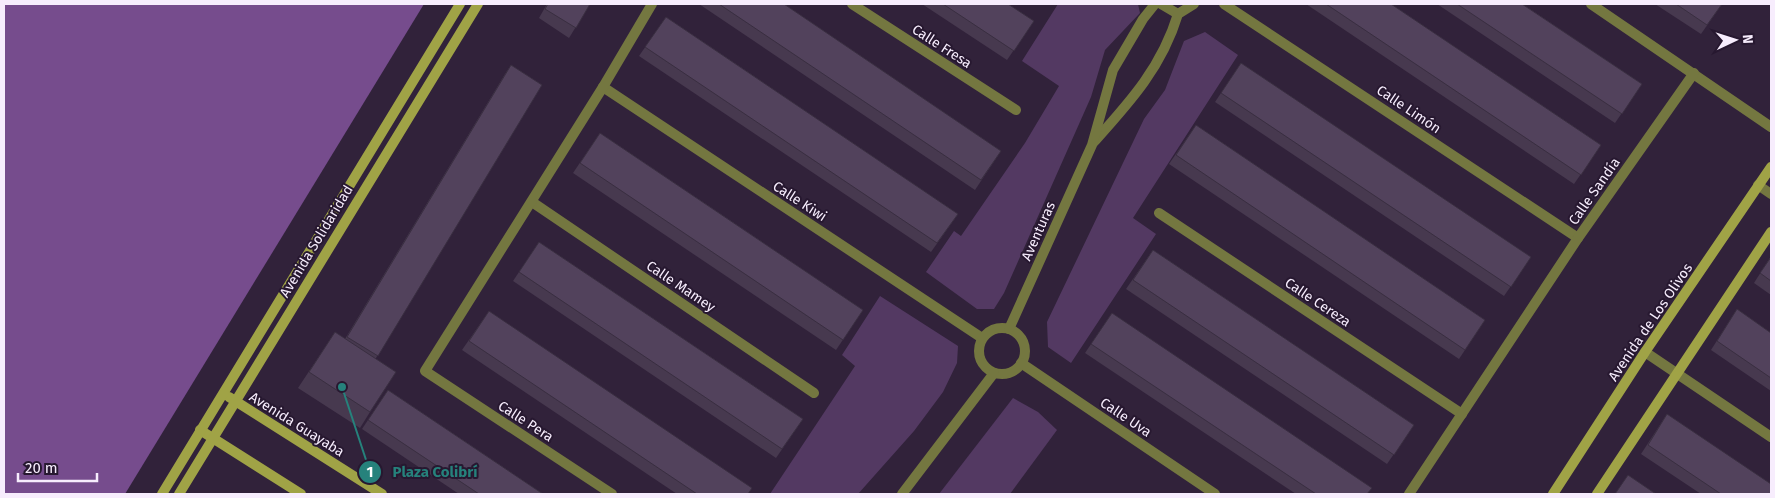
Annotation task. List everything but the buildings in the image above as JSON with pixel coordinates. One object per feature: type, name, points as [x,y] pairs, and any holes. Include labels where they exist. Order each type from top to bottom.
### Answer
[{"type":"main road","name":"Avenida Solidaridad","points":[[162,494],[460,4]]},
{"type":"main road","name":"Avenida Solidaridad","points":[[179,494],[478,4]]},
{"type":"main road","name":"Avenida de Los Olivos","points":[[1554,494],[1645,352],[1771,167]]},
{"type":"main road","points":[[1597,494],[1771,232]]},
{"type":"main road","name":"Avenida Guayaba","points":[[223,393],[382,494]]},
{"type":"main road","points":[[200,430],[301,494]]},
{"type":"street","points":[[532,202],[652,4]]},
{"type":"street","name":"Calle Fresa","points":[[852,4],[1016,110]]},
{"type":"street","name":"Aventuras","points":[[1010,329],[1092,145],[1113,70],[1143,19],[1155,4]]},
{"type":"street","points":[[1161,4],[1178,14],[1194,4]]},
{"type":"street","name":"Calle Limón","points":[[1224,4],[1578,238]]},
{"type":"street","points":[[1591,4],[1771,127]]},
{"type":"street","name":"Aventuras","points":[[1092,145],[1142,88],[1171,36],[1178,14]]},
{"type":"street","name":"Calle Sandía","points":[[1462,414],[1578,238],[1694,73]]},
{"type":"street","name":"Calle Kiwi","points":[[603,87],[982,338]]},
{"type":"street","points":[[1758,185],[1771,194]]},
{"type":"street","name":"Calle Pera","points":[[532,202],[425,371],[612,494]]},
{"type":"street","name":"Calle Mamey","points":[[532,202],[814,393]]},
{"type":"street","name":"Calle Cereza","points":[[1159,213],[1462,414]]},
{"type":"street","points":[[999,328],[1010,329],[1018,334],[1024,343],[1025,354],[1022,363],[1014,371],[1004,374],[994,373],[985,367],[980,358],[979,348],[982,338],[990,331],[999,328]]},
{"type":"street","points":[[1645,352],[1771,437]]},
{"type":"street","name":"Calle Uva","points":[[1022,363],[1215,494]]},
{"type":"street","points":[[902,494],[994,373]]},
{"type":"street","points":[[1409,494],[1462,414]]},
{"type":"shaded area","points":[[4,4],[424,4],[125,494],[4,494]]},
{"type":"shaded area","points":[[1058,4],[1138,4],[1140,13],[1105,50],[1091,97],[1004,293],[994,309],[977,309],[926,272],[954,231],[961,236],[1025,143],[1059,86],[1022,61]]},
{"type":"shaded area","points":[[1205,32],[1238,55],[1133,218],[1156,234],[1071,363],[1048,347],[1047,322],[1144,119],[1165,90],[1184,41]]},
{"type":"shaded area","points":[[880,296],[958,346],[957,363],[943,392],[914,431],[858,494],[770,494],[855,366],[842,355]]},
{"type":"shaded area","points":[[1013,398],[1038,412],[1057,430],[1010,494],[939,494]]},
{"type":"place","name":"Plaza Colibrí","points":[[342,387]]}]
